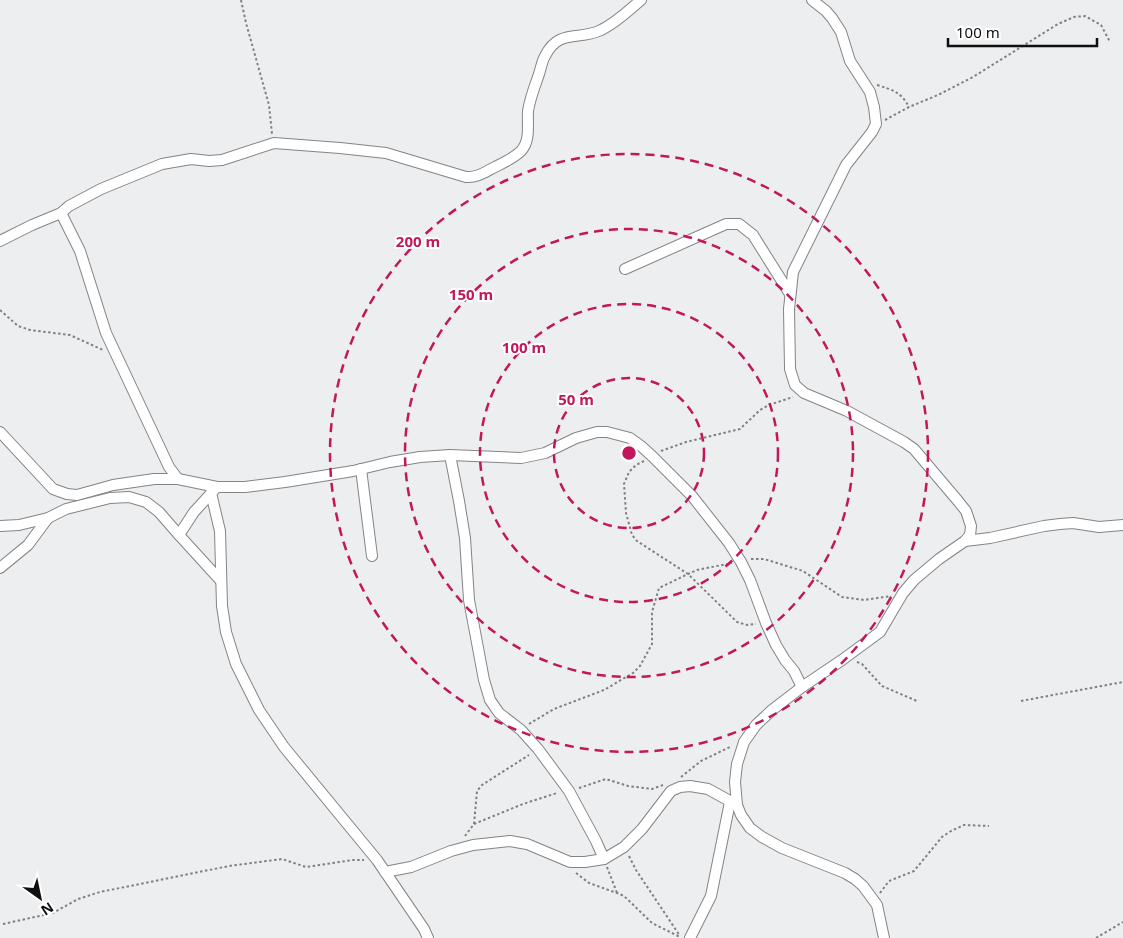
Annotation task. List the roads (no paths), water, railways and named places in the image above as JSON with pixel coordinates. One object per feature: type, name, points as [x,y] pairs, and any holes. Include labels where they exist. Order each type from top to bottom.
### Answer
[{"type":"street","points":[[0,241],[32,225],[61,214],[69,206],[101,190],[162,164],[191,159],[222,160],[274,143],[386,153],[466,177],[478,176],[506,161],[524,147],[527,139],[530,103],[544,57],[551,46],[567,36],[590,34],[608,27],[641,0]]},
{"type":"street","points":[[684,938],[711,896],[734,804],[737,764],[744,742],[756,725],[802,687],[880,632],[900,597],[914,580],[970,535],[971,526],[966,511],[914,449],[847,411],[804,393],[795,385],[790,369],[789,309],[793,272],[846,165],[876,124],[870,92],[850,61],[840,32],[826,11],[812,0]]},
{"type":"street","points":[[61,214],[80,251],[106,333],[116,356],[169,467],[178,479]]},
{"type":"street","points":[[625,269],[726,224],[738,224],[753,235],[790,294]]},
{"type":"street","points":[[0,432],[53,489],[77,495],[113,485],[154,479],[178,479],[214,490],[253,486],[361,469],[420,456],[450,455],[521,458],[545,453],[576,438],[597,432],[608,432],[630,438],[652,456],[692,496],[729,543],[750,580],[766,623],[802,687]]},
{"type":"street","points":[[450,455],[465,538],[469,600],[484,680],[490,700],[498,713],[520,730],[538,749],[569,791],[604,859]]},
{"type":"street","points":[[361,469],[372,556]]},
{"type":"street","points":[[179,535],[194,512],[214,490]]},
{"type":"street","points":[[214,490],[220,531],[222,606],[226,632],[236,664],[259,710],[284,747],[377,860],[424,935]]},
{"type":"street","points":[[0,526],[19,526],[48,518],[66,509],[110,498],[129,496],[146,502],[159,512],[220,580]]},
{"type":"street","points":[[0,568],[28,546],[48,518]]},
{"type":"street","points":[[970,523],[986,539]]},
{"type":"street","points":[[964,541],[986,539],[1060,524],[1072,523],[1099,527],[1123,525]]},
{"type":"street","points":[[385,872],[411,867],[451,851],[473,845],[510,840],[527,844],[570,862],[604,859],[624,847],[642,829],[671,791],[680,787],[690,786],[708,789],[734,804],[750,828],[762,837],[782,848],[854,878],[863,886],[877,905],[884,938]]}]
